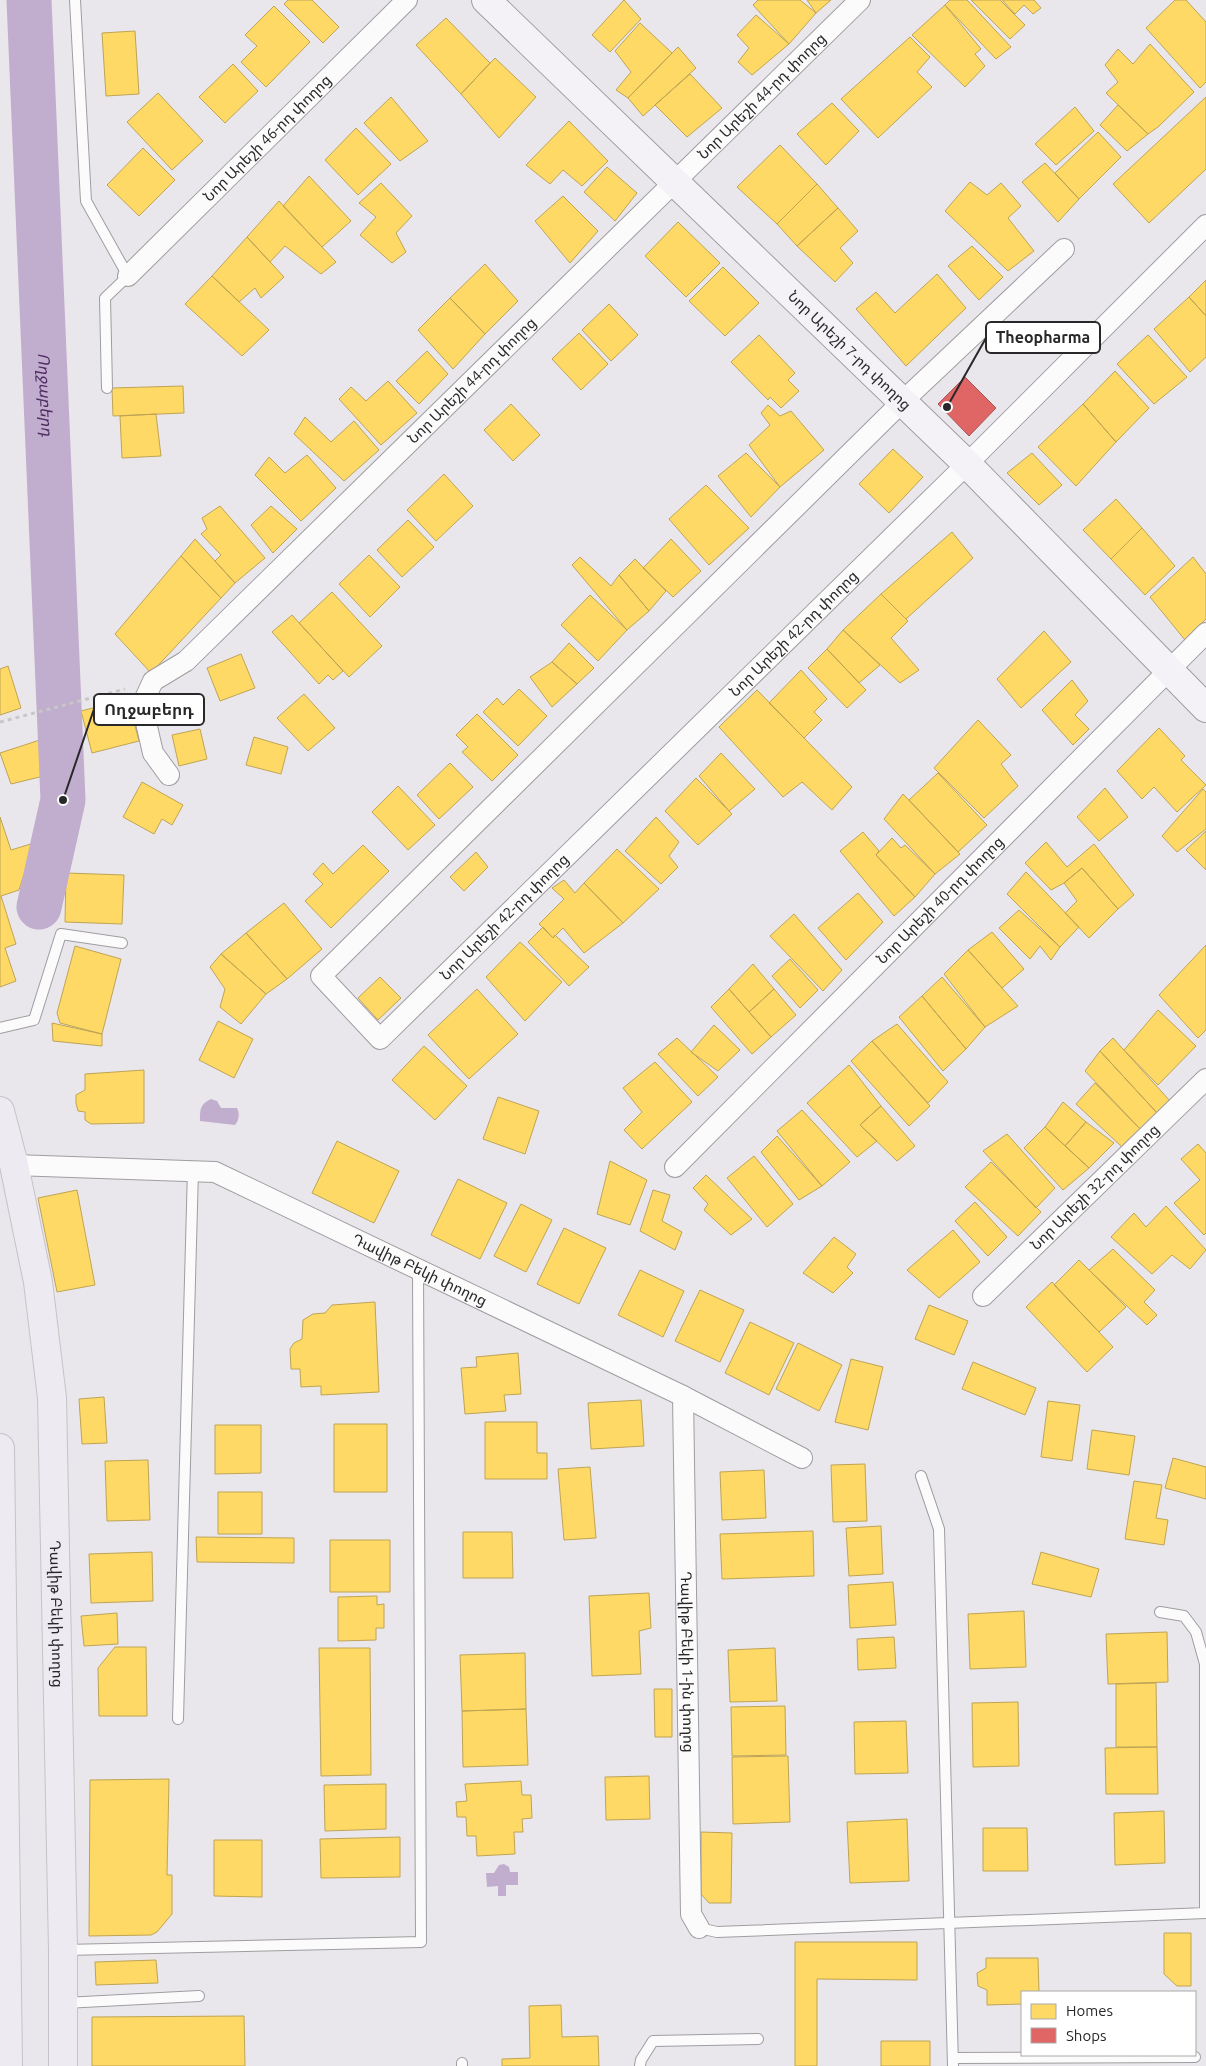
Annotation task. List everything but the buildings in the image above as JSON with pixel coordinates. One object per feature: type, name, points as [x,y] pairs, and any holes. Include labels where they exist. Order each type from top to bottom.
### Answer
[{"type":"main road","name":"Դավիթ Բեկի փողոց","points":[[0,1111],[14,1165],[38,1282],[52,1398],[63,1950],[63,2066]]},
{"type":"main road","points":[[0,1448],[5,2060]]},
{"type":"street","name":"Նոր Արեշի 46-րդ փողոց","points":[[128,276],[407,0]]},
{"type":"street","name":"Նոր Արեշի 7-րդ փողոց","points":[[486,0],[673,182],[903,401],[1206,708]]},
{"type":"street","name":"Նոր Արեշի 44-րդ փողոց","points":[[153,681],[186,661],[860,0]]},
{"type":"street","name":"Նոր Արեշի 42-րդ փողոց","points":[[903,401],[321,976],[380,1040],[967,464],[1206,225]]},
{"type":"street","points":[[903,401],[1064,249]]},
{"type":"street","name":"Նոր Արեշի 40-րդ փողոց","points":[[675,1167],[1168,669],[1206,633]]},
{"type":"street","points":[[153,681],[142,705],[153,753],[169,775]]},
{"type":"street","name":"Նոր Արեշի 32-րդ փողոց","points":[[983,1296],[1206,1079]]},
{"type":"street","name":"Դավիթ Բեկի փողոց","points":[[14,1165],[215,1172],[683,1396],[802,1458]]},
{"type":"street","name":"Դավիթ Բեկի 1-ին փողոց","points":[[683,1396],[691,1914],[699,1928]]},
{"type":"lane","points":[[75,0],[86,201],[128,276],[105,298],[107,388]]},
{"type":"lane","points":[[0,1028],[34,1020],[61,934],[122,943]]},
{"type":"lane","points":[[178,1720],[193,1170]]},
{"type":"lane","points":[[63,1950],[421,1942],[418,1269]]},
{"type":"lane","points":[[920,1476],[939,1529],[953,2062],[1195,2056]]},
{"type":"lane","points":[[699,1928],[717,1932],[1206,1913],[1205,1664],[1196,1632],[1184,1616],[1160,1612]]},
{"type":"lane","points":[[63,2003],[198,1996]]},
{"type":"lane","points":[[640,2066],[641,2060],[653,2041],[758,2039]]},
{"type":"path","points":[[0,722],[153,681]]},
{"type":"shaded area","points":[[211,1099],[217,1101],[221,1108],[237,1108],[239,1117],[235,1125],[200,1121],[201,1108]]},
{"type":"shaded area","points":[[504,1864],[509,1867],[510,1872],[518,1872],[518,1885],[506,1885],[506,1896],[498,1896],[498,1886],[487,1887],[486,1873],[494,1873],[499,1865]]},
{"type":"waterway","name":"Ողջաբերդ","points":[[29,0],[63,800],[39,907]]},
{"type":"place","name":"Theopharma","points":[[947,407]]},
{"type":"place","name":"Ողջաբերդ","points":[[63,800]]}]
